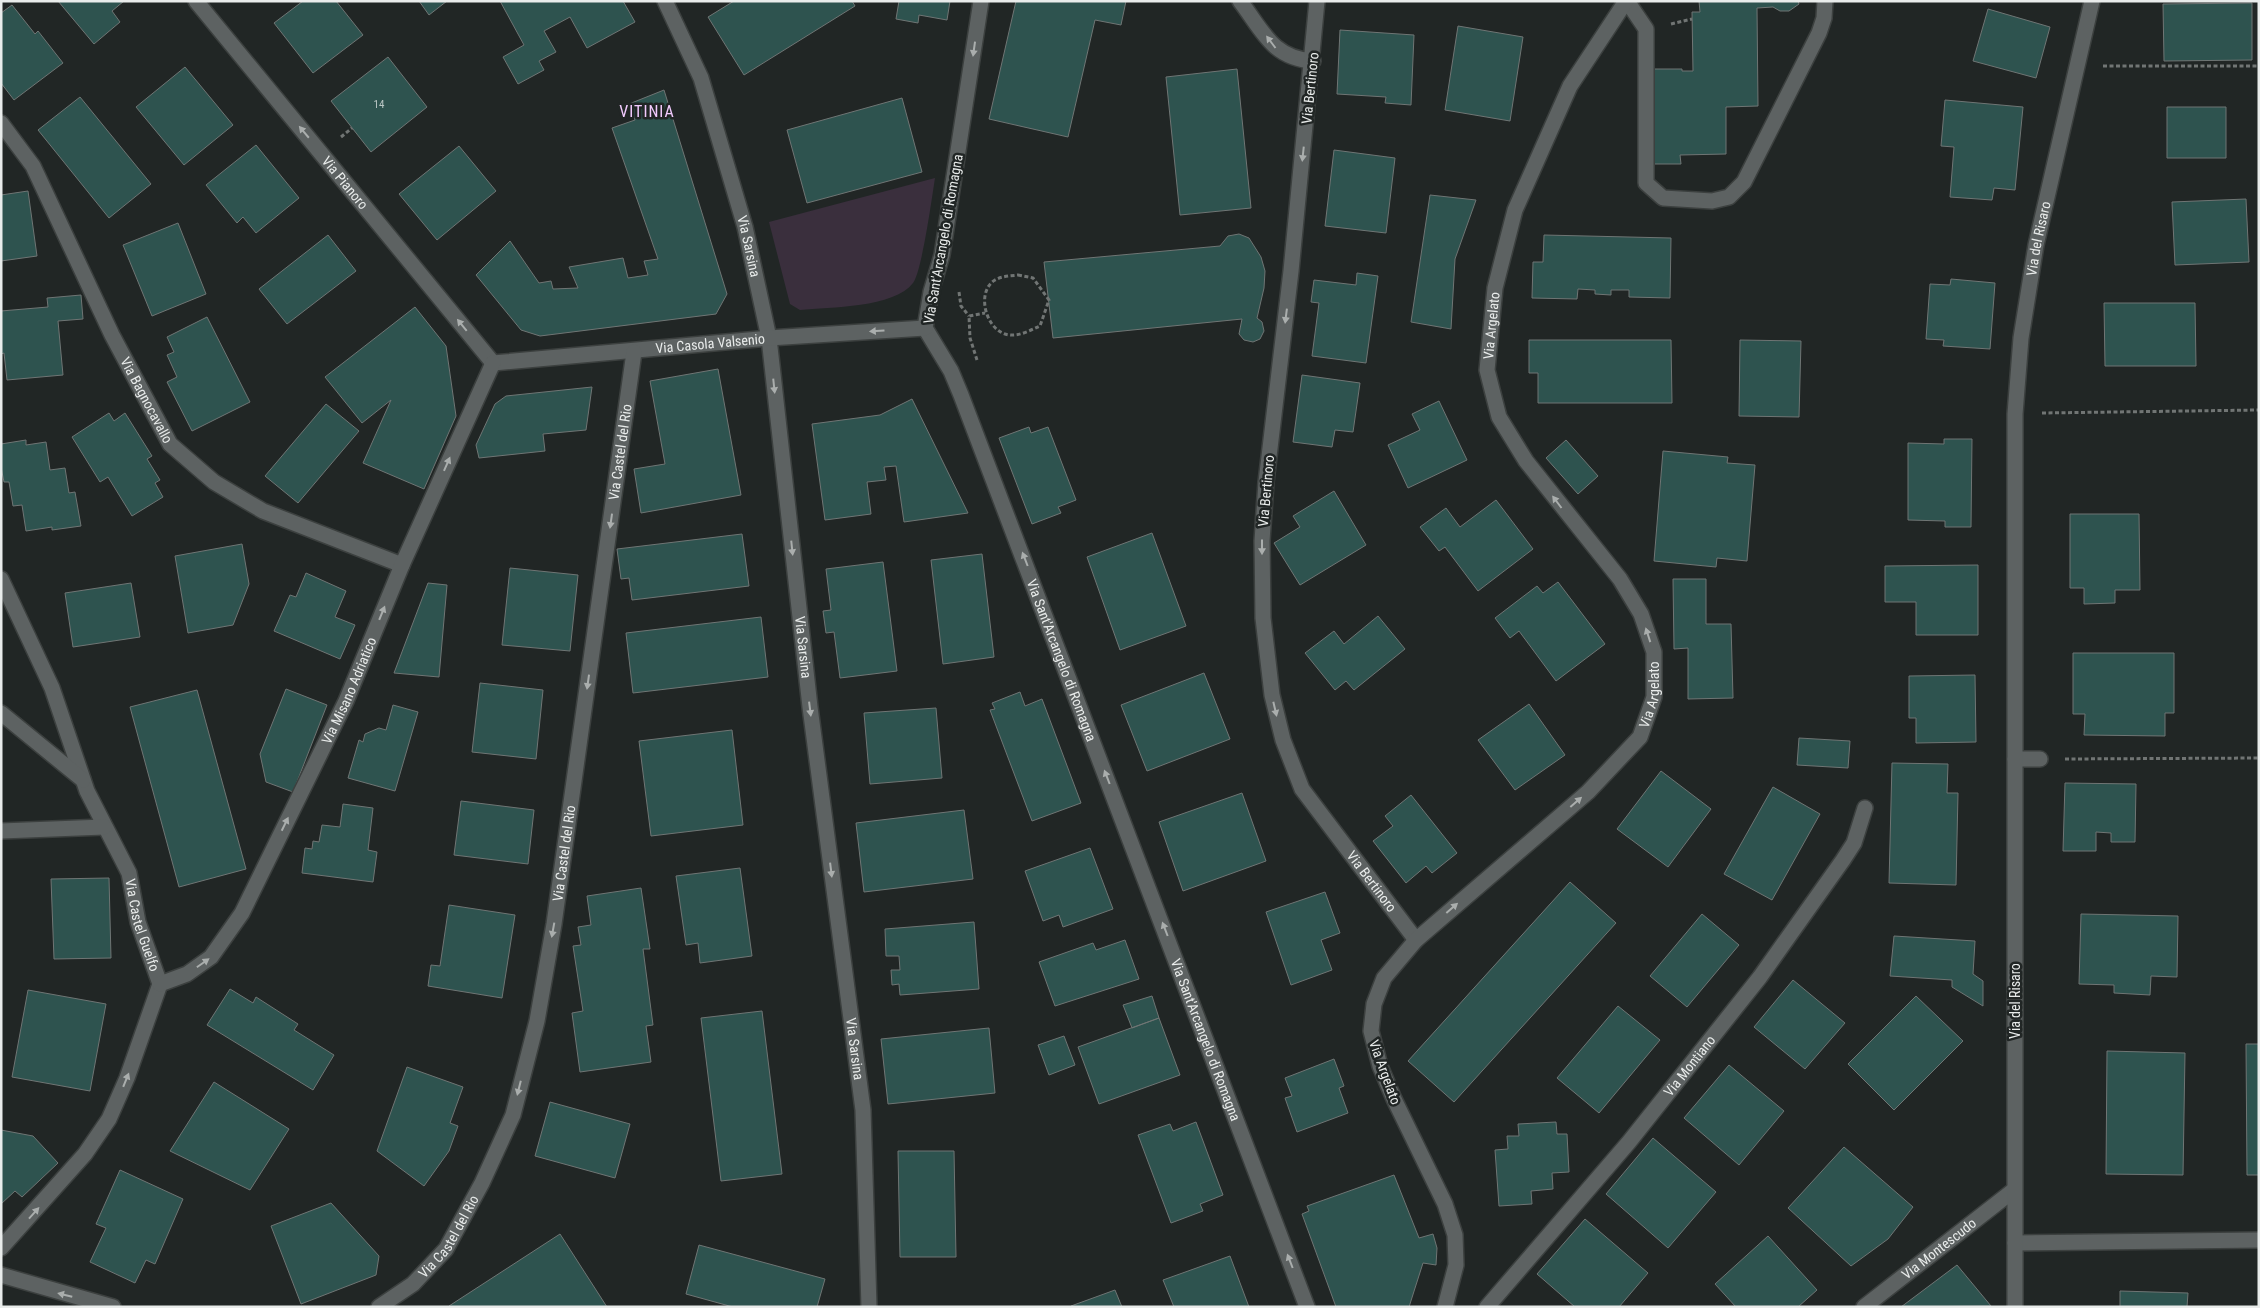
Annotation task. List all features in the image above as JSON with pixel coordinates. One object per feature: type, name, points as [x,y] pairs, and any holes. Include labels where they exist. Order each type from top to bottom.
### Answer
[{"type":"street","name":"Via Pianoro","points":[[196,1],[493,363]]},
{"type":"street","name":"Via Sarsina","points":[[665,1],[701,78],[745,227],[769,338],[810,707],[863,1110],[869,1307]]},
{"type":"street","name":"Via Sant'Arcangelo di Romagna","points":[[981,1],[942,255],[931,292],[925,328],[951,371],[1070,678],[1307,1307]]},
{"type":"street","points":[[1240,1],[1278,51],[1296,60],[1313,61]]},
{"type":"street","name":"Via Bertinoro","points":[[1317,1],[1313,61],[1262,541],[1263,618],[1271,685],[1283,740],[1302,789],[1416,940]]},
{"type":"street","points":[[1626,1],[1646,30],[1646,183],[1662,198],[1712,202],[1729,197],[1744,182],[1819,33],[1824,18],[1825,1]]},
{"type":"street","name":"Via Argelato","points":[[1445,1307],[1456,1265],[1455,1235],[1434,1179],[1394,1099],[1380,1066],[1371,1031],[1374,1004],[1384,978],[1416,940],[1588,792],[1640,737],[1654,698],[1654,652],[1641,614],[1620,580],[1526,461],[1499,417],[1487,370],[1495,288],[1515,210],[1570,86],[1626,1]]},
{"type":"street","name":"Via del Risaro","points":[[2014,1307],[2015,414],[2021,338],[2036,245],[2092,1]]},
{"type":"street","name":"Via Bagnocavallo","points":[[1,124],[33,166],[112,335],[170,444],[214,482],[263,511],[402,566]]},
{"type":"street","name":"Via Casola Valsenio","points":[[493,363],[634,352],[769,338],[925,328]]},
{"type":"street","name":"Via Castel del Rio","points":[[379,1307],[413,1284],[446,1248],[482,1183],[513,1115],[537,1021],[554,924],[634,352]]},
{"type":"street","name":"Via Misano Adriatico","points":[[160,984],[187,974],[211,957],[242,913],[346,701],[402,566],[493,363]]},
{"type":"street","name":"Via Castel Guelfo","points":[[1,579],[52,688],[83,780],[104,827],[129,874],[138,922],[160,984],[127,1078],[109,1119],[85,1154],[1,1248]]},
{"type":"street","points":[[1,713],[83,780]]},
{"type":"street","points":[[2015,759],[2040,759]]},
{"type":"street","name":"Via Montiano","points":[[1487,1307],[1629,1142],[1760,977],[1854,843],[1865,808]]},
{"type":"street","points":[[1,831],[104,827]]},
{"type":"street","name":"Via Montescudo","points":[[1864,1307],[2014,1190]]},
{"type":"street","points":[[2015,1243],[2259,1240]]},
{"type":"street","points":[[1,1275],[112,1307]]},
{"type":"path","points":[[2077,66],[2259,66]]},
{"type":"path","points":[[1018,275],[1033,278],[1049,300],[1040,326],[1025,332],[1010,335],[999,331],[988,320],[985,313],[987,291],[993,281],[1004,276],[1018,275]]},
{"type":"path","points":[[951,371],[978,362],[970,338],[968,316],[985,313]]},
{"type":"path","points":[[2015,414],[2259,410]]},
{"type":"path","points":[[2040,759],[2259,758]]},
{"type":"shaded area","points":[[935,178],[920,264],[913,283],[904,291],[877,302],[844,307],[800,310],[790,304],[769,222]]},
{"type":"building","points":[[58,1],[124,1],[112,11],[120,22],[94,44]]},
{"type":"building","points":[[303,1],[336,1],[363,35],[313,73],[274,23]]},
{"type":"building","points":[[419,1],[447,1],[429,15]]},
{"type":"building","points":[[500,1],[623,1],[635,22],[587,48],[570,17],[544,31],[556,52],[539,61],[544,70],[518,84],[503,57],[524,45]]},
{"type":"building","points":[[734,1],[852,1],[855,6],[744,75],[708,17]]},
{"type":"building","points":[[899,1],[950,1],[947,20],[919,15],[918,23],[896,19]]},
{"type":"building","points":[[1016,1],[1126,1],[1121,25],[1095,20],[1068,137],[989,119]]},
{"type":"building","points":[[1699,1],[1798,1],[1799,4],[1789,11],[1780,11],[1773,7],[1757,8],[1758,106],[1726,107],[1726,154],[1680,155],[1681,164],[1653,164],[1652,69],[1693,71],[1692,12],[1700,12]]},
{"type":"building","points":[[2252,3],[2252,60],[2164,61],[2163,4]]},
{"type":"building","points":[[12,5],[35,34],[38,31],[63,63],[14,100],[1,83],[1,13]]},
{"type":"building","points":[[1988,9],[2050,27],[2036,78],[1973,61]]},
{"type":"building","points":[[1458,26],[1523,37],[1510,121],[1445,110]]},
{"type":"building","points":[[1340,30],[1414,35],[1411,105],[1385,103],[1386,97],[1337,94]]},
{"type":"building","points":[[388,57],[427,107],[371,152],[331,101]]},
{"type":"building","points":[[185,67],[233,125],[184,165],[136,107]]},
{"type":"building","points":[[1237,69],[1251,208],[1180,215],[1166,77]]},
{"type":"building","points":[[664,90],[727,294],[716,314],[540,336],[521,330],[476,275],[510,241],[539,283],[551,281],[553,289],[578,288],[569,267],[623,258],[628,278],[648,275],[644,261],[658,259],[612,128],[635,120],[629,104]]},
{"type":"building","points":[[80,97],[151,184],[109,218],[38,130]]},
{"type":"building","points":[[902,98],[922,172],[807,203],[787,130]]},
{"type":"building","points":[[1945,100],[2023,107],[2015,190],[1994,188],[1992,200],[1950,197],[1954,147],[1941,146]]},
{"type":"building","points":[[2167,107],[2226,107],[2226,158],[2167,158]]},
{"type":"building","points":[[256,145],[299,198],[256,233],[243,217],[237,223],[206,185]]},
{"type":"building","points":[[459,146],[496,191],[437,240],[399,194]]},
{"type":"building","points":[[1334,150],[1395,158],[1386,233],[1325,226]]},
{"type":"building","points":[[28,191],[37,256],[1,261],[1,195]]},
{"type":"building","points":[[1430,195],[1476,200],[1455,259],[1451,329],[1411,322]]},
{"type":"building","points":[[2246,199],[2249,262],[2175,265],[2172,202]]},
{"type":"building","points":[[178,223],[206,294],[152,316],[123,245]]},
{"type":"building","points":[[1239,234],[1249,238],[1261,257],[1265,271],[1264,288],[1257,318],[1262,322],[1264,331],[1260,339],[1253,342],[1244,340],[1239,334],[1242,319],[1053,338],[1044,262],[1220,246],[1228,236]]},
{"type":"building","points":[[328,235],[356,271],[287,324],[259,289]]},
{"type":"building","points":[[1544,235],[1671,238],[1670,298],[1629,297],[1629,290],[1611,290],[1611,295],[1595,294],[1595,290],[1578,289],[1577,299],[1532,298],[1533,262],[1543,262]]},
{"type":"building","points":[[1357,273],[1378,276],[1366,363],[1312,356],[1319,303],[1311,302],[1314,280],[1356,285]]},
{"type":"building","points":[[1951,279],[1995,283],[1990,349],[1943,346],[1944,340],[1926,339],[1930,284],[1950,285]]},
{"type":"building","points":[[81,295],[83,319],[58,321],[63,375],[7,380],[4,353],[1,354],[1,311],[48,307],[47,298]]},
{"type":"building","points":[[2104,303],[2195,303],[2196,366],[2105,366]]},
{"type":"building","points":[[415,307],[446,346],[456,416],[424,489],[363,463],[391,400],[362,423],[325,377]]},
{"type":"building","points":[[207,317],[250,402],[192,431],[167,382],[177,377],[167,355],[174,352],[167,337]]},
{"type":"building","points":[[1529,340],[1671,340],[1672,403],[1538,403],[1538,373],[1529,373]]},
{"type":"building","points":[[1740,340],[1801,341],[1799,417],[1739,416]]},
{"type":"building","points":[[718,369],[741,495],[641,513],[634,469],[665,464],[650,381]]},
{"type":"building","points":[[1302,375],[1360,383],[1353,432],[1335,430],[1332,447],[1293,442]]},
{"type":"building","points":[[592,387],[586,430],[543,434],[545,451],[479,458],[476,445],[495,404],[506,396]]},
{"type":"building","points":[[912,399],[968,513],[904,522],[896,466],[884,467],[886,480],[867,482],[871,514],[825,520],[812,424],[880,415]]},
{"type":"building","points":[[1439,401],[1467,460],[1408,488],[1388,445],[1420,430],[1412,414]]},
{"type":"building","points":[[326,404],[359,431],[298,503],[265,476]]},
{"type":"building","points":[[109,413],[114,421],[125,413],[152,456],[147,459],[160,480],[155,483],[163,497],[132,516],[108,477],[100,482],[72,437]]},
{"type":"building","points":[[1029,427],[1031,433],[1048,427],[1076,500],[1058,507],[1061,513],[1032,524],[999,438]]},
{"type":"building","points":[[1944,439],[1972,439],[1971,527],[1945,527],[1945,521],[1908,520],[1908,443],[1944,444]]},
{"type":"building","points":[[26,440],[26,445],[46,442],[50,470],[65,468],[69,493],[75,492],[81,526],[52,530],[52,527],[26,531],[22,505],[13,506],[9,482],[4,482],[1,467],[1,444]]},
{"type":"building","points":[[1566,440],[1598,476],[1578,494],[1546,458]]},
{"type":"building","points":[[1663,451],[1728,457],[1727,463],[1755,465],[1747,561],[1717,558],[1716,567],[1654,561]]},
{"type":"building","points":[[1334,491],[1366,545],[1300,585],[1274,543],[1300,527],[1293,516]]},
{"type":"building","points":[[1496,500],[1533,549],[1478,591],[1445,547],[1439,551],[1420,527],[1446,508],[1460,527]]},
{"type":"building","points":[[2070,514],[2139,514],[2140,590],[2115,590],[2115,603],[2084,604],[2084,588],[2070,588]]},
{"type":"building","points":[[1152,533],[1186,626],[1120,650],[1087,557]]},
{"type":"building","points":[[742,534],[749,586],[632,600],[629,578],[621,579],[617,549]]},
{"type":"building","points":[[242,544],[249,584],[233,625],[188,633],[175,556]]},
{"type":"building","points":[[982,554],[994,657],[943,664],[931,560]]},
{"type":"building","points":[[883,562],[897,671],[840,678],[834,632],[826,633],[823,611],[831,610],[826,569]]},
{"type":"building","points":[[1978,565],[1978,635],[1916,635],[1916,602],[1885,602],[1885,566]]},
{"type":"building","points":[[510,568],[578,575],[570,651],[502,645]]},
{"type":"building","points":[[306,573],[346,591],[335,617],[355,625],[340,659],[274,631],[290,595],[296,597]]},
{"type":"building","points":[[1673,579],[1706,579],[1706,624],[1731,624],[1733,698],[1688,699],[1688,648],[1674,649]]},
{"type":"building","points":[[1558,582],[1605,644],[1556,681],[1519,631],[1510,638],[1495,618],[1537,586],[1543,593]]},
{"type":"building","points":[[131,583],[140,637],[73,647],[65,593]]},
{"type":"building","points":[[428,583],[447,585],[439,677],[394,673]]},
{"type":"building","points":[[1378,616],[1405,649],[1354,690],[1346,681],[1335,690],[1305,653],[1334,631],[1344,644]]},
{"type":"building","points":[[761,617],[768,677],[633,693],[626,633]]},
{"type":"building","points":[[2073,653],[2174,653],[2174,713],[2165,713],[2165,736],[2084,735],[2085,714],[2073,714]]},
{"type":"building","points":[[1204,673],[1230,739],[1147,771],[1121,705]]},
{"type":"building","points":[[1975,675],[1976,742],[1916,743],[1916,718],[1909,718],[1909,676]]},
{"type":"building","points":[[480,683],[543,690],[536,759],[472,752]]},
{"type":"building","points":[[286,689],[327,705],[293,792],[266,782],[260,754]]},
{"type":"building","points":[[197,690],[246,869],[179,887],[130,707]]},
{"type":"building","points":[[1020,692],[1025,706],[1042,699],[1081,803],[1032,821],[990,710],[995,709],[992,703]]},
{"type":"building","points":[[1529,704],[1565,755],[1515,790],[1478,740]]},
{"type":"building","points":[[393,705],[418,712],[395,791],[348,778],[359,740],[363,742],[365,734],[379,728],[386,730]]},
{"type":"building","points":[[936,708],[942,778],[870,784],[864,713]]},
{"type":"building","points":[[732,730],[743,825],[651,836],[639,741]]},
{"type":"building","points":[[1799,738],[1850,741],[1848,768],[1797,765]]},
{"type":"building","points":[[1892,763],[1948,764],[1947,793],[1958,793],[1956,885],[1889,883]]},
{"type":"building","points":[[1661,771],[1711,809],[1668,867],[1617,829]]},
{"type":"building","points":[[2065,783],[2136,784],[2135,842],[2111,842],[2111,833],[2096,832],[2096,851],[2063,851]]},
{"type":"building","points":[[1773,787],[1820,814],[1772,900],[1724,874]]},
{"type":"building","points":[[1242,793],[1266,861],[1183,891],[1159,822]]},
{"type":"building","points":[[1411,795],[1457,853],[1432,873],[1426,866],[1406,883],[1373,841],[1393,826],[1385,816]]},
{"type":"building","points":[[461,801],[534,810],[528,864],[454,855]]},
{"type":"building","points":[[343,804],[373,808],[368,850],[377,852],[373,882],[302,873],[305,848],[312,849],[313,841],[319,842],[322,825],[340,827]]},
{"type":"building","points":[[964,810],[973,879],[864,892],[856,823]]},
{"type":"building","points":[[1090,848],[1113,909],[1063,927],[1059,915],[1043,921],[1025,871]]},
{"type":"building","points":[[740,868],[752,956],[700,963],[698,943],[686,945],[676,876]]},
{"type":"building","points":[[109,878],[111,958],[54,959],[51,879]]},
{"type":"building","points":[[1570,882],[1616,923],[1454,1102],[1408,1061]]},
{"type":"building","points":[[641,888],[650,949],[643,949],[653,1025],[646,1026],[651,1062],[580,1072],[572,1013],[583,1011],[573,946],[581,945],[578,927],[591,925],[587,896]]},
{"type":"building","points":[[1325,892],[1340,933],[1321,940],[1332,970],[1291,985],[1266,912]]},
{"type":"building","points":[[449,905],[515,915],[502,998],[428,986],[431,965],[440,966]]},
{"type":"building","points":[[1702,914],[1739,945],[1687,1007],[1650,976]]},
{"type":"building","points":[[2081,914],[2178,916],[2177,977],[2151,976],[2150,995],[2114,993],[2114,985],[2079,984]]},
{"type":"building","points":[[974,922],[979,989],[900,995],[899,984],[892,985],[891,970],[900,970],[899,956],[886,956],[885,929]]},
{"type":"building","points":[[1894,936],[1975,941],[1973,974],[1983,981],[1983,1006],[1952,987],[1952,980],[1890,976]]},
{"type":"building","points":[[1125,940],[1139,979],[1055,1006],[1039,962],[1093,943],[1096,950]]},
{"type":"building","points":[[1793,980],[1845,1023],[1805,1069],[1754,1027]]},
{"type":"building","points":[[230,989],[253,1003],[256,997],[298,1024],[294,1030],[334,1055],[313,1090],[207,1025]]},
{"type":"building","points":[[28,990],[106,1004],[90,1091],[12,1077]]},
{"type":"building","points":[[1152,996],[1159,1018],[1132,1028],[1123,1005]]},
{"type":"building","points":[[1916,996],[1963,1041],[1894,1110],[1848,1064]]},
{"type":"building","points":[[1618,1006],[1660,1040],[1599,1113],[1557,1078]]},
{"type":"building","points":[[762,1011],[782,1174],[721,1181],[701,1018]]},
{"type":"building","points":[[1159,1018],[1180,1075],[1099,1104],[1078,1047]]},
{"type":"building","points":[[989,1028],[995,1093],[888,1104],[881,1039]]},
{"type":"building","points":[[1064,1036],[1075,1065],[1049,1075],[1038,1045]]},
{"type":"building","points":[[2246,1044],[2259,1044],[2259,1175],[2247,1175]]},
{"type":"building","points":[[2107,1051],[2185,1053],[2183,1175],[2106,1174]]},
{"type":"building","points":[[1334,1059],[1344,1086],[1339,1088],[1348,1113],[1297,1132],[1285,1098],[1292,1096],[1285,1078]]},
{"type":"building","points":[[1729,1065],[1784,1111],[1739,1165],[1684,1118]]},
{"type":"building","points":[[407,1067],[463,1087],[450,1123],[458,1126],[449,1151],[424,1186],[377,1151]]},
{"type":"building","points":[[214,1082],[289,1129],[250,1190],[170,1151]]},
{"type":"building","points":[[550,1102],[630,1124],[615,1178],[535,1156]]},
{"type":"building","points":[[1196,1122],[1223,1195],[1200,1204],[1203,1211],[1171,1223],[1138,1135],[1170,1124],[1173,1131]]},
{"type":"building","points":[[1556,1122],[1557,1134],[1567,1134],[1569,1172],[1552,1173],[1553,1189],[1531,1191],[1532,1204],[1499,1206],[1495,1150],[1508,1149],[1507,1136],[1519,1136],[1518,1124]]},
{"type":"building","points":[[1,1130],[33,1136],[58,1163],[22,1197],[15,1191],[1,1204]]},
{"type":"building","points":[[1653,1138],[1716,1192],[1668,1248],[1606,1194]]},
{"type":"building","points":[[1844,1147],[1913,1207],[1888,1239],[1851,1266],[1788,1208]]},
{"type":"building","points":[[898,1151],[954,1151],[956,1257],[900,1257]]},
{"type":"building","points":[[120,1170],[183,1199],[155,1264],[146,1260],[135,1283],[90,1262],[106,1228],[96,1224]]},
{"type":"building","points":[[1394,1175],[1419,1238],[1433,1234],[1437,1248],[1436,1265],[1423,1263],[1409,1307],[1336,1307],[1302,1214],[1309,1211],[1307,1206]]},
{"type":"building","points":[[331,1203],[379,1256],[376,1275],[301,1304],[271,1226]]},
{"type":"building","points":[[1585,1219],[1648,1273],[1619,1307],[1575,1307],[1537,1274]]},
{"type":"building","points":[[560,1234],[607,1307],[449,1307],[449,1306]]},
{"type":"building","points":[[1768,1236],[1817,1290],[1798,1307],[1736,1307],[1715,1284]]},
{"type":"building","points":[[699,1245],[825,1279],[817,1307],[733,1307],[686,1294]]},
{"type":"building","points":[[1230,1256],[1249,1307],[1174,1307],[1163,1280]]},
{"type":"building","points":[[1957,1265],[1991,1306],[1901,1307]]},
{"type":"building","points":[[1115,1290],[1122,1307],[1071,1307],[1071,1306]]},
{"type":"building","points":[[2120,1291],[2188,1293],[2187,1307],[2120,1307]]},
{"type":"district","name":"VITINIA","points":[[647,111]]}]
